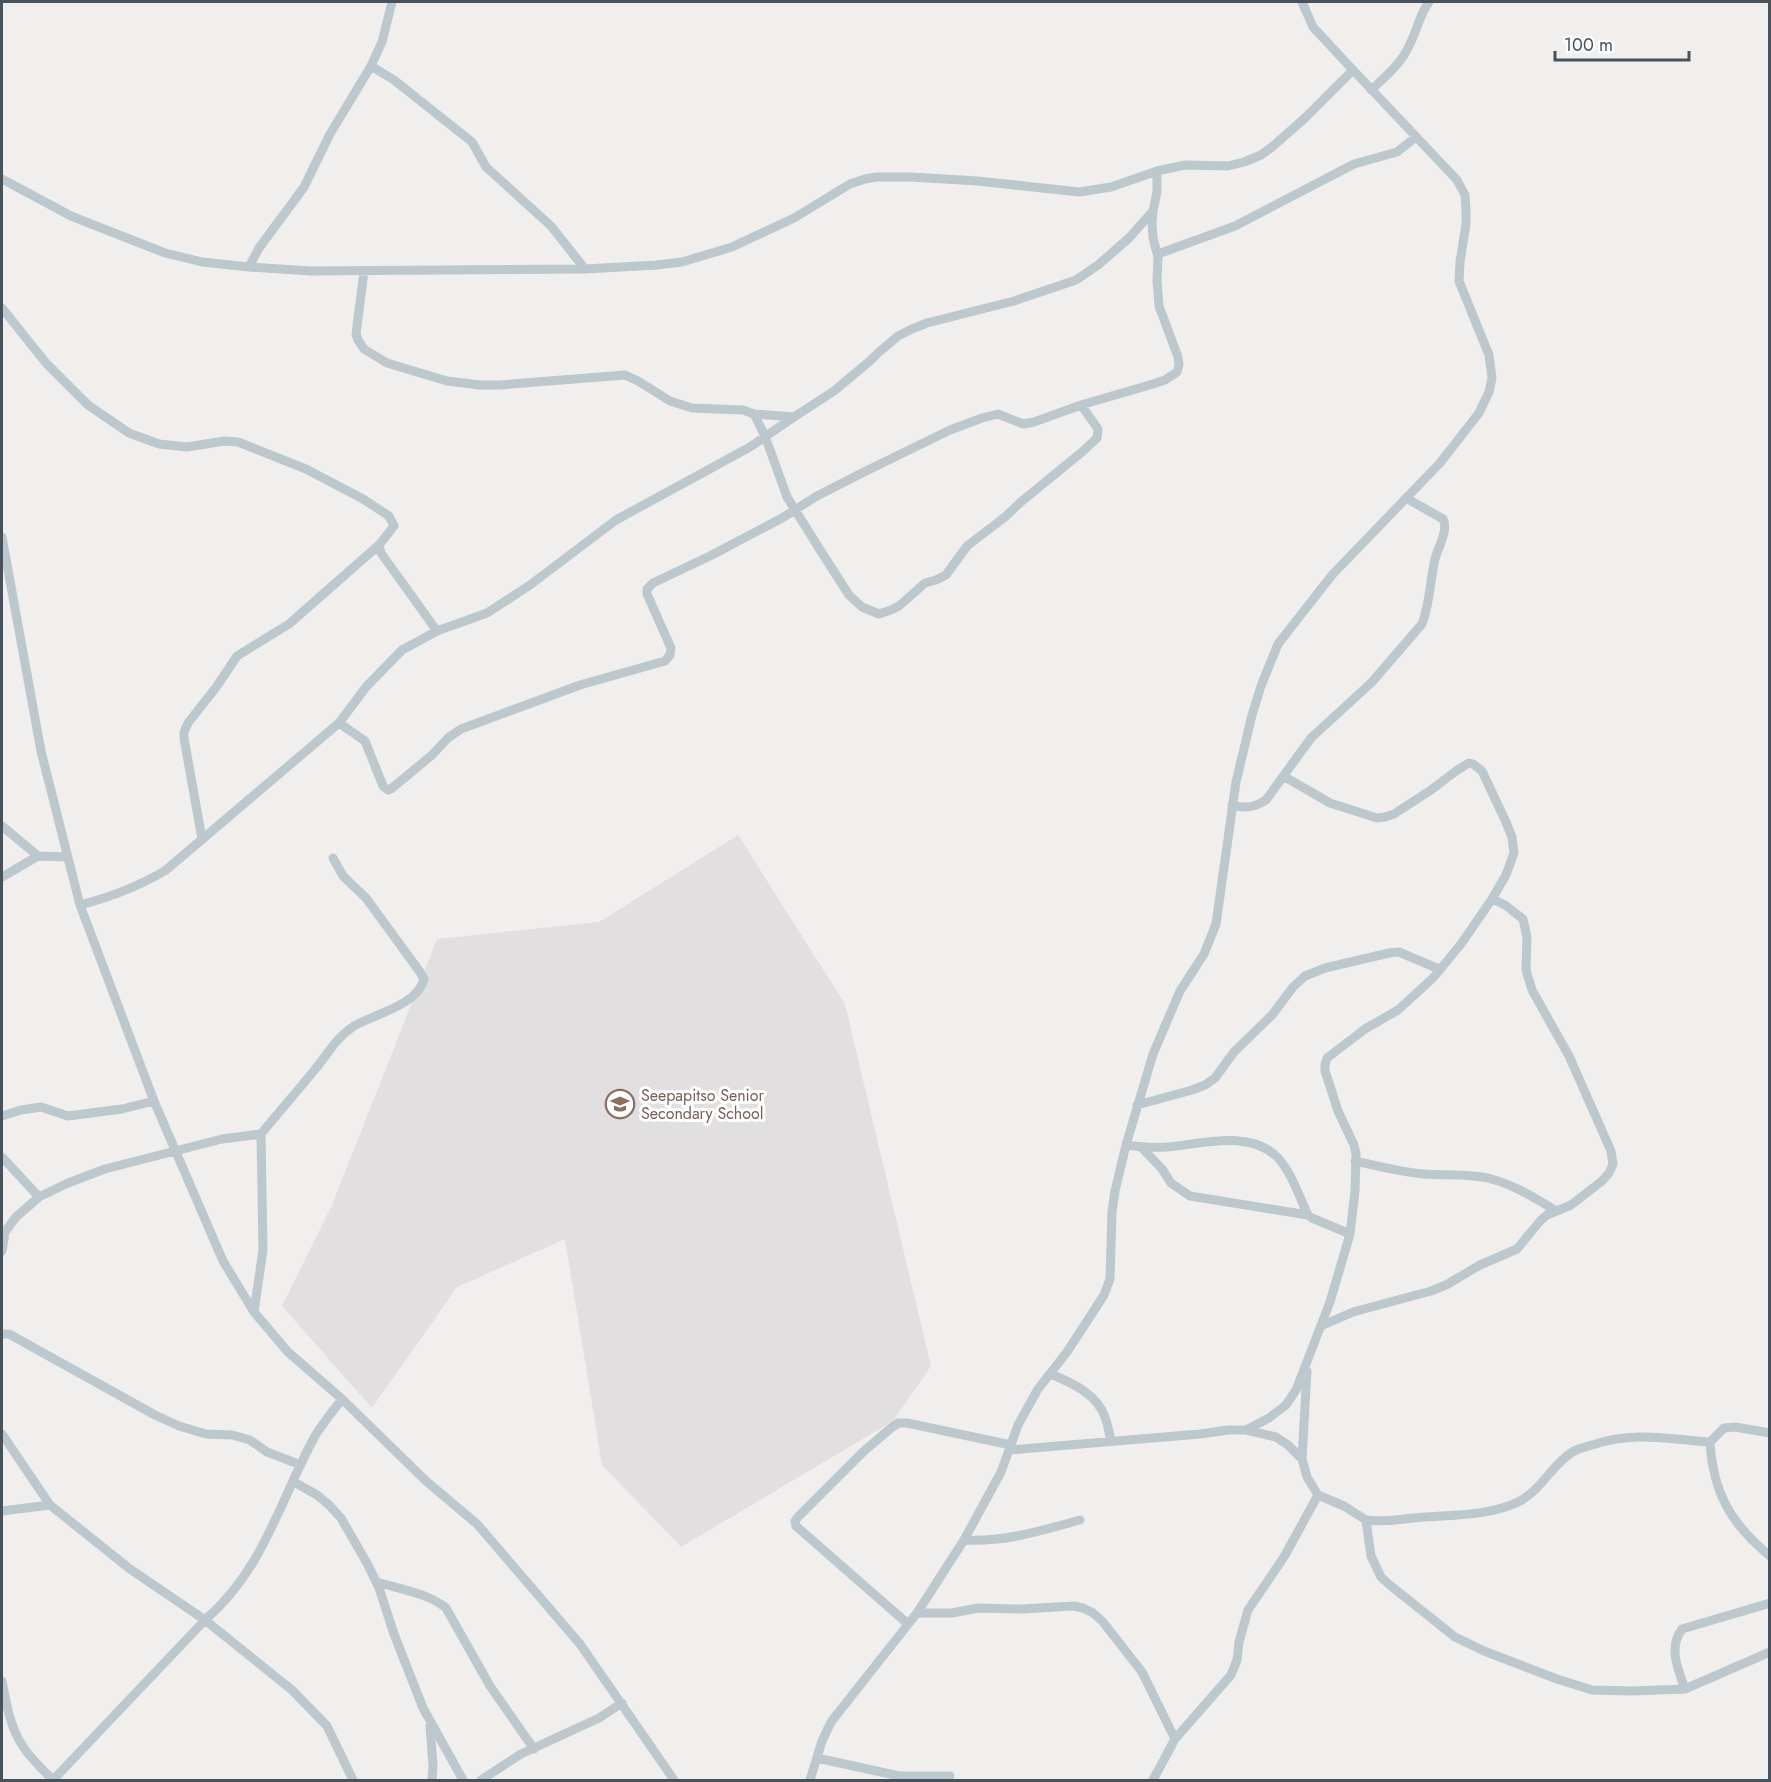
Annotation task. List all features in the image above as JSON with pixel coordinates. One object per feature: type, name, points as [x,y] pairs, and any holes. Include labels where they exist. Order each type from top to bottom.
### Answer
[{"type":"street","points":[[249,267],[259,248],[304,187],[330,134],[371,66],[382,42],[392,2]]},
{"type":"street","points":[[810,1780],[822,1741],[831,1722],[917,1613],[964,1540],[1000,1472],[1026,1410],[1104,1294],[1110,1279],[1112,1212],[1115,1191],[1126,1146],[1153,1054],[1180,991],[1204,954],[1216,924],[1232,805],[1252,715],[1278,644],[1332,575],[1440,463],[1460,439],[1490,392],[1492,365],[1487,346],[1459,281],[1466,224],[1465,195],[1457,180],[1313,27],[1302,2]]},
{"type":"street","points":[[1371,90],[1396,66],[1409,48],[1422,13],[1429,2]]},
{"type":"street","points":[[371,66],[394,80],[472,142],[486,167],[551,226],[585,269]]},
{"type":"street","points":[[2,179],[70,216],[156,250],[202,262],[310,271],[585,269],[673,263],[732,247],[776,227],[850,184],[876,177],[978,181],[1079,192],[1111,187],[1157,171],[1185,165],[1228,166],[1244,162],[1261,155],[1305,118],[1353,70]]},
{"type":"street","points":[[1158,254],[1235,226],[1354,164],[1397,152],[1416,137]]},
{"type":"street","points":[[339,723],[365,741],[383,786],[388,790],[391,789],[461,729],[580,685],[665,661],[670,655],[671,648],[649,599],[647,590],[653,583],[720,551],[796,510],[817,496],[950,430],[998,414],[1023,423],[1034,422],[1081,405],[1159,382],[1177,372],[1178,357],[1159,306],[1158,254],[1153,238],[1157,171]]},
{"type":"street","points":[[80,905],[110,897],[146,882],[165,870],[339,723],[366,687],[402,650],[437,631],[487,613],[530,585],[616,520],[750,447],[834,392],[898,336],[927,323],[1014,301],[1076,280],[1098,266],[1129,238],[1153,211]]},
{"type":"street","points":[[364,271],[356,334],[364,349],[387,363],[447,381],[480,385],[625,375],[681,405],[702,410],[743,410],[754,414],[794,417]]},
{"type":"street","points":[[2,309],[46,363],[88,405],[129,433],[159,444],[188,447],[224,441],[238,442],[306,469],[363,499],[389,516],[394,526],[379,545],[289,624],[237,656],[218,686],[188,723],[184,738],[202,839]]},
{"type":"street","points":[[754,414],[765,436],[787,497],[822,553],[849,595],[862,607],[879,614],[891,610],[925,583],[946,575],[967,546],[1005,517],[1097,438],[1098,429],[1081,405]]},
{"type":"street","points":[[1232,805],[1256,806],[1266,800],[1285,777],[1311,738],[1372,682],[1424,618],[1435,560],[1446,526],[1443,519],[1406,498]]},
{"type":"street","points":[[2,537],[41,751],[80,905],[154,1101],[224,1261],[254,1312],[288,1352],[342,1399],[426,1481],[477,1524],[580,1644],[674,1780]]},
{"type":"street","points":[[379,545],[385,558],[437,631]]},
{"type":"street","points":[[1246,1430],[1269,1418],[1286,1405],[1296,1390],[1330,1302],[1350,1234],[1356,1154],[1338,1111],[1325,1071],[1328,1058],[1365,1029],[1398,1010],[1433,978],[1461,944],[1492,899],[1506,875],[1514,853],[1512,837],[1506,822],[1482,771],[1473,764],[1468,763],[1431,790],[1385,818],[1377,818],[1330,803],[1285,777]]},
{"type":"street","points":[[2,826],[38,856]]},
{"type":"street","points":[[2,877],[38,856],[67,857]]},
{"type":"street","points":[[254,1312],[263,1250],[261,1134],[319,1065],[337,1039],[352,1028],[417,994],[424,979],[366,898],[343,876],[333,858]]},
{"type":"street","points":[[1321,1326],[1353,1312],[1431,1291],[1480,1265],[1517,1249],[1540,1220],[1571,1204],[1602,1181],[1613,1164],[1611,1152],[1569,1056],[1532,990],[1526,970],[1527,937],[1523,919],[1504,904],[1492,899]]},
{"type":"street","points":[[1137,1105],[1192,1090],[1215,1078],[1234,1052],[1272,1015],[1293,987],[1312,972],[1399,952],[1439,969]]},
{"type":"street","points":[[2,1116],[41,1107],[68,1116],[122,1109],[154,1101]]},
{"type":"street","points":[[2,1251],[5,1232],[16,1217],[39,1197],[68,1183],[105,1169],[222,1138],[261,1134]]},
{"type":"street","points":[[1126,1146],[1165,1147],[1226,1140],[1264,1148],[1278,1158],[1308,1215]]},
{"type":"street","points":[[1142,1148],[1162,1169],[1171,1183],[1190,1196],[1308,1215],[1350,1234]]},
{"type":"street","points":[[2,1157],[39,1197]]},
{"type":"street","points":[[1355,1161],[1421,1174],[1490,1178],[1507,1183],[1557,1211]]},
{"type":"street","points":[[2,1334],[9,1334],[179,1426],[206,1434],[232,1435],[250,1440],[267,1452],[301,1465]]},
{"type":"street","points":[[1307,1363],[1302,1459],[1307,1477],[1318,1495],[1344,1506],[1366,1520],[1379,1522],[1464,1515],[1520,1501],[1574,1451],[1605,1441],[1641,1436],[1710,1442],[1724,1428],[1735,1427],[1770,1433]]},
{"type":"street","points":[[1051,1374],[1074,1384],[1090,1396],[1106,1418],[1111,1441]]},
{"type":"street","points":[[2,1682],[13,1727],[20,1742],[53,1780],[218,1609],[250,1569],[265,1544],[316,1434],[342,1399]]},
{"type":"street","points":[[908,1624],[803,1533],[796,1526],[795,1521],[863,1452],[898,1423],[907,1423],[1010,1447],[1246,1430],[1276,1437],[1302,1459]]},
{"type":"street","points":[[2,1434],[50,1505],[130,1569],[205,1620],[292,1690],[322,1719],[331,1732],[353,1780]]},
{"type":"street","points":[[1710,1442],[1715,1480],[1721,1496],[1740,1527],[1770,1556]]},
{"type":"street","points":[[294,1482],[317,1495],[335,1512],[368,1565],[377,1582],[423,1708],[463,1780]]},
{"type":"street","points":[[1153,1780],[1175,1739],[1231,1675],[1237,1660],[1239,1642],[1248,1610],[1284,1557],[1318,1495]]},
{"type":"street","points":[[2,1511],[50,1505]]},
{"type":"street","points":[[964,1540],[987,1541],[1025,1536],[1080,1520]]},
{"type":"street","points":[[1366,1520],[1371,1556],[1381,1577],[1455,1637],[1523,1667],[1592,1690],[1685,1689],[1770,1652]]},
{"type":"street","points":[[377,1582],[428,1598],[446,1608],[490,1686],[534,1749]]},
{"type":"street","points":[[1685,1689],[1674,1653],[1678,1635],[1682,1629],[1770,1604]]},
{"type":"street","points":[[917,1613],[952,1613],[978,1608],[1022,1609],[1074,1606],[1083,1608],[1103,1622],[1142,1672],[1175,1739]]},
{"type":"street","points":[[482,1780],[521,1754],[599,1718],[622,1703]]},
{"type":"street","points":[[430,1721],[432,1780]]},
{"type":"street","points":[[817,1758],[899,1776],[950,1776]]},
{"type":"shaded area","name":"Seepapitso Senior Secondary School","points":[[738,835],[845,1004],[931,1366],[893,1421],[681,1547],[602,1465],[565,1239],[457,1287],[372,1408],[282,1306],[332,1205],[437,939],[599,922]]},
{"type":"place","name":"Seepapitso Senior Secondary School","points":[[620,1104]]}]
